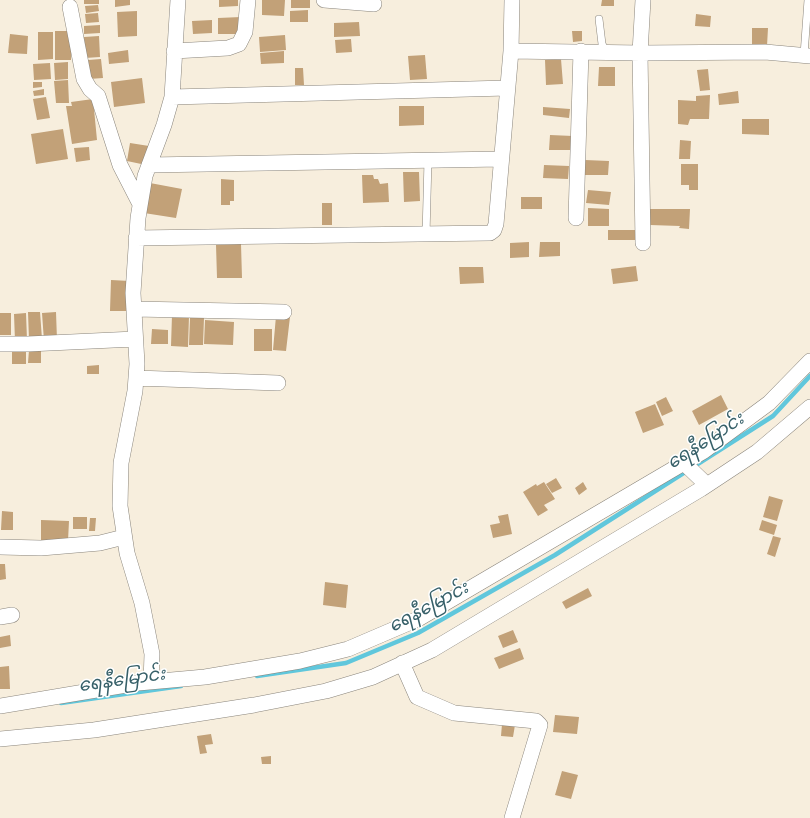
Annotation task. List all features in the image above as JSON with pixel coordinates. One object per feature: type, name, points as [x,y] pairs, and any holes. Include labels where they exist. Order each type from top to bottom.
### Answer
[{"type":"street","points":[[151,682],[152,654],[124,537],[120,506],[121,463],[136,390],[136,340],[133,293],[136,238],[140,204],[149,165],[164,125],[172,97],[178,0]]},
{"type":"street","points":[[174,51],[228,48],[239,44],[245,32],[248,0]]},
{"type":"street","points":[[324,0],[374,4]]},
{"type":"street","points":[[136,238],[484,234],[494,230],[510,50],[512,0]]},
{"type":"street","points":[[643,0],[640,53],[643,243]]},
{"type":"street","points":[[70,7],[84,79],[90,89],[98,96],[120,165],[140,204]]},
{"type":"street","points":[[510,50],[640,53],[765,52],[807,56]]},
{"type":"street","points":[[576,218],[581,52]]},
{"type":"street","points":[[172,97],[507,88]]},
{"type":"street","points":[[149,165],[501,159]]},
{"type":"street","points":[[134,309],[284,312]]},
{"type":"street","points":[[0,344],[136,340]]},
{"type":"street","points":[[0,706],[151,682],[205,677],[285,663],[348,648],[418,620],[685,464],[768,403],[810,361]]},
{"type":"street","points":[[136,378],[278,383]]},
{"type":"street","points":[[0,739],[94,730],[254,705],[326,691],[373,677],[432,650],[757,452],[810,407]]},
{"type":"street","points":[[685,464],[705,484]]},
{"type":"street","points":[[0,547],[100,543],[124,537]]},
{"type":"street","points":[[402,663],[417,697],[454,712],[536,721],[540,725],[512,818]]},
{"type":"lane","points":[[807,56],[808,0]]},
{"type":"lane","points":[[599,19],[602,44],[607,52]]},
{"type":"lane","points":[[426,235],[428,160]]},
{"type":"building","points":[[84,0],[99,0],[99,4],[84,4]]},
{"type":"building","points":[[115,0],[130,0],[130,5],[115,7]]},
{"type":"building","points":[[219,0],[238,0],[238,6],[219,7]]},
{"type":"building","points":[[262,0],[285,0],[284,16],[262,15]]},
{"type":"building","points":[[291,0],[310,0],[310,8],[291,8]]},
{"type":"building","points":[[602,0],[614,0],[614,6],[601,6]]},
{"type":"building","points":[[98,5],[99,11],[86,13],[85,6]]},
{"type":"building","points":[[308,10],[308,22],[290,22],[290,11]]},
{"type":"building","points":[[137,11],[137,36],[118,37],[117,12]]},
{"type":"building","points":[[98,13],[99,22],[86,23],[85,14]]},
{"type":"building","points":[[696,14],[711,16],[710,27],[695,26]]},
{"type":"building","points":[[241,17],[241,34],[218,34],[218,18]]},
{"type":"building","points":[[212,20],[212,33],[193,34],[192,21]]},
{"type":"building","points":[[359,22],[360,36],[334,37],[334,23]]},
{"type":"building","points":[[100,25],[100,33],[84,34],[84,26]]},
{"type":"building","points":[[752,28],[768,28],[767,46],[752,45]]},
{"type":"building","points":[[55,31],[71,31],[71,60],[55,60]]},
{"type":"building","points":[[572,31],[582,31],[582,41],[573,42]]},
{"type":"building","points":[[38,32],[53,32],[53,59],[38,60]]},
{"type":"building","points":[[10,34],[28,36],[27,54],[8,53]]},
{"type":"building","points":[[285,35],[286,50],[260,52],[259,37]]},
{"type":"building","points":[[99,36],[100,57],[85,58],[84,37]]},
{"type":"building","points":[[351,39],[352,52],[336,53],[335,40]]},
{"type":"building","points":[[128,50],[129,62],[109,64],[108,53]]},
{"type":"building","points":[[284,51],[284,63],[261,64],[260,53]]},
{"type":"building","points":[[425,55],[427,79],[410,80],[408,56]]},
{"type":"building","points":[[101,59],[103,78],[89,79],[88,60]]},
{"type":"building","points":[[561,59],[563,84],[546,85],[545,60]]},
{"type":"building","points":[[68,62],[68,79],[55,80],[54,63]]},
{"type":"building","points":[[50,63],[51,79],[34,80],[33,64]]},
{"type":"building","points":[[599,67],[615,67],[615,86],[598,86]]},
{"type":"building","points":[[295,68],[303,68],[304,85],[295,85]]},
{"type":"building","points":[[708,69],[710,90],[700,91],[697,70]]},
{"type":"building","points":[[142,78],[145,103],[114,107],[111,82]]},
{"type":"building","points":[[68,80],[69,103],[56,103],[54,81]]},
{"type":"building","points":[[33,82],[42,82],[42,87],[33,88]]},
{"type":"building","points":[[44,89],[44,95],[34,96],[33,91]]},
{"type":"building","points":[[738,91],[739,103],[719,105],[718,94]]},
{"type":"building","points":[[710,95],[709,119],[690,119],[688,125],[678,124],[678,100],[696,101],[696,96]]},
{"type":"building","points":[[46,97],[50,118],[37,120],[33,99]]},
{"type":"building","points":[[93,99],[97,140],[72,144],[66,106],[72,106],[71,102]]},
{"type":"building","points":[[399,106],[424,106],[424,125],[399,126]]},
{"type":"building","points":[[543,107],[570,109],[569,118],[543,115]]},
{"type":"building","points":[[742,119],[769,119],[769,135],[742,134]]},
{"type":"building","points":[[63,129],[68,159],[36,164],[31,134]]},
{"type":"building","points":[[550,135],[573,136],[572,150],[549,150]]},
{"type":"building","points":[[680,140],[691,141],[690,159],[679,159]]},
{"type":"building","points":[[130,143],[149,146],[146,165],[127,161]]},
{"type":"building","points":[[89,147],[90,160],[76,162],[74,148]]},
{"type":"building","points":[[585,160],[609,161],[608,175],[585,175]]},
{"type":"building","points":[[681,164],[698,164],[698,190],[689,190],[689,185],[681,185]]},
{"type":"building","points":[[544,165],[569,166],[568,179],[543,178]]},
{"type":"building","points":[[403,172],[419,172],[420,201],[404,202]]},
{"type":"building","points":[[362,175],[373,175],[374,179],[378,179],[380,184],[388,183],[389,202],[363,203]]},
{"type":"building","points":[[221,179],[234,180],[234,201],[230,201],[230,205],[221,205]]},
{"type":"building","points":[[150,183],[182,189],[176,218],[144,213]]},
{"type":"building","points":[[588,190],[611,192],[609,205],[586,203]]},
{"type":"building","points":[[521,197],[542,197],[542,209],[521,209]]},
{"type":"building","points":[[322,203],[332,203],[332,225],[322,225]]},
{"type":"building","points":[[588,208],[609,209],[609,226],[588,226]]},
{"type":"building","points":[[650,209],[690,209],[689,229],[679,228],[680,226],[650,225]]},
{"type":"building","points":[[608,230],[636,230],[636,240],[608,240]]},
{"type":"building","points":[[529,242],[529,257],[510,258],[510,243]]},
{"type":"building","points":[[540,242],[560,242],[560,256],[539,257]]},
{"type":"building","points":[[241,244],[242,278],[217,278],[216,245]]},
{"type":"building","points":[[636,266],[638,281],[613,284],[611,269]]},
{"type":"building","points":[[459,267],[483,267],[484,283],[460,284]]},
{"type":"building","points":[[111,280],[130,281],[128,311],[110,311]]},
{"type":"building","points":[[28,312],[40,312],[42,339],[29,340]]},
{"type":"building","points":[[56,312],[57,340],[44,341],[42,313]]},
{"type":"building","points":[[0,313],[11,313],[11,335],[0,335]]},
{"type":"building","points":[[26,313],[27,340],[15,341],[14,314]]},
{"type":"building","points":[[172,315],[189,316],[188,347],[171,346]]},
{"type":"building","points":[[276,316],[290,317],[286,351],[273,350]]},
{"type":"building","points":[[190,318],[204,318],[203,345],[189,345]]},
{"type":"building","points":[[205,320],[234,322],[233,345],[204,344]]},
{"type":"building","points":[[152,329],[168,330],[168,344],[151,344]]},
{"type":"building","points":[[254,329],[272,329],[272,351],[254,351]]},
{"type":"building","points":[[12,348],[26,348],[26,364],[12,364]]},
{"type":"building","points":[[29,350],[41,350],[41,363],[28,363]]},
{"type":"building","points":[[99,365],[99,374],[87,374],[87,366]]},
{"type":"building","points":[[721,395],[728,409],[699,425],[692,411]]},
{"type":"building","points":[[666,397],[673,411],[662,416],[656,402]]},
{"type":"building","points":[[655,404],[664,425],[643,433],[635,412]]},
{"type":"building","points":[[556,478],[562,488],[552,493],[546,484]]},
{"type":"building","points":[[544,482],[555,499],[544,505],[548,510],[538,516],[523,492],[536,484],[537,486]]},
{"type":"building","points":[[583,482],[587,489],[579,495],[575,488]]},
{"type":"building","points":[[769,496],[783,500],[777,521],[763,517]]},
{"type":"building","points":[[2,511],[13,512],[13,530],[1,530]]},
{"type":"building","points":[[508,514],[512,534],[493,538],[490,525],[500,523],[498,516]]},
{"type":"building","points":[[73,517],[87,517],[87,529],[73,529]]},
{"type":"building","points":[[90,518],[96,518],[95,531],[89,531]]},
{"type":"building","points":[[41,520],[69,521],[68,541],[41,540]]},
{"type":"building","points":[[762,520],[777,525],[774,535],[759,530]]},
{"type":"building","points":[[773,536],[781,538],[775,557],[767,554]]},
{"type":"building","points":[[0,564],[5,564],[6,579],[0,580]]},
{"type":"building","points":[[325,582],[348,585],[346,608],[323,605]]},
{"type":"building","points":[[588,588],[592,596],[566,609],[562,602]]},
{"type":"building","points":[[513,630],[518,642],[503,648],[498,636]]},
{"type":"building","points":[[10,635],[11,646],[0,648],[0,637]]},
{"type":"building","points":[[520,648],[524,659],[499,669],[494,658]]},
{"type":"building","points":[[9,666],[10,689],[0,689],[0,667]]},
{"type":"building","points":[[555,715],[579,717],[577,734],[553,732]]},
{"type":"building","points":[[502,724],[515,725],[513,737],[501,736]]},
{"type":"building","points":[[211,734],[213,744],[205,745],[207,753],[200,754],[197,736]]},
{"type":"building","points":[[271,756],[271,764],[262,764],[261,757]]},
{"type":"building","points":[[562,771],[578,775],[571,799],[555,795]]},
{"type":"waterway","name":"ရေနီမြောင်း","points":[[257,676],[346,663],[418,633],[555,555],[773,416],[810,376]]},
{"type":"waterway","name":"ရေနီမြောင်း","points":[[61,703],[181,686]]}]
